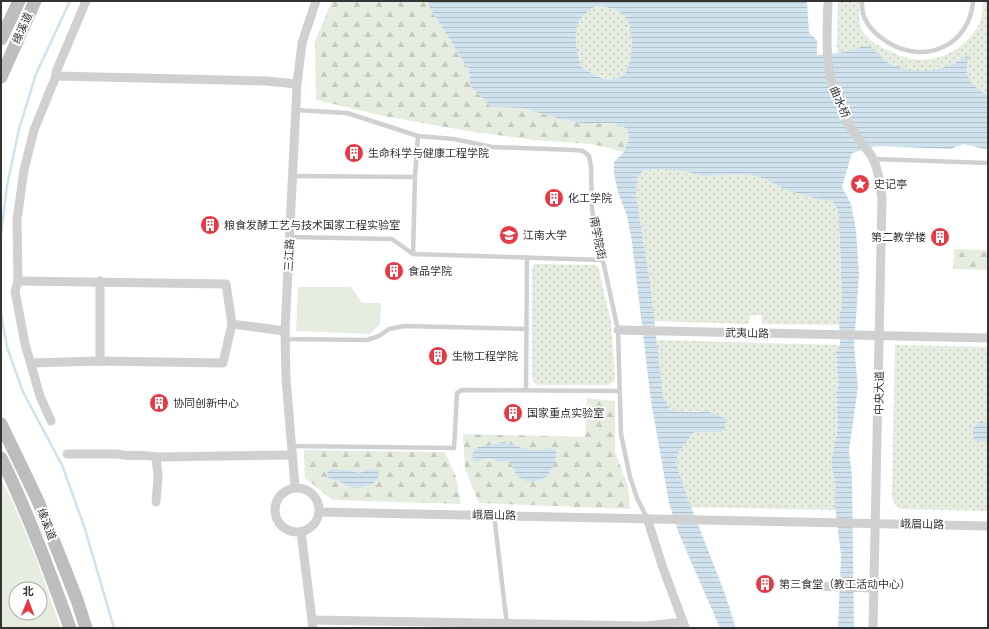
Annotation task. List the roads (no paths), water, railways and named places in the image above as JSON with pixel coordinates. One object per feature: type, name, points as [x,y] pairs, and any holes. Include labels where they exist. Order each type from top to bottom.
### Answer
[{"type":"main road","name":"缘溪道","points":[[1,39],[19,1]]},
{"type":"main road","name":"缘溪道","points":[[1,77],[34,1]]},
{"type":"main road","name":"缘溪道","points":[[1,424],[38,500],[86,628]]},
{"type":"main road","name":"缘溪道","points":[[1,458],[32,524],[70,628]]},
{"type":"street","points":[[51,421],[40,396],[25,344],[16,291],[18,281],[17,220],[24,170],[34,130],[56,76],[56,72],[86,1]]},
{"type":"street","name":"三江路","points":[[295,487],[286,379],[285,335],[296,84],[302,43],[316,1]]},
{"type":"street","name":"曲水桥","points":[[828,1],[827,57],[830,80],[838,101],[858,139],[874,159]]},
{"type":"street","points":[[56,76],[266,81],[296,84]]},
{"type":"street","name":"中央大道","points":[[873,628],[882,198],[874,159]]},
{"type":"street","points":[[18,281],[226,284],[232,324],[222,363],[100,361],[31,363]]},
{"type":"street","points":[[100,281],[100,361]]},
{"type":"street","points":[[232,324],[285,335]]},
{"type":"street","name":"武夷山路","points":[[618,330],[880,336]]},
{"type":"street","points":[[880,336],[988,338]]},
{"type":"street","points":[[67,454],[118,454],[124,456],[149,455],[156,457],[291,450]]},
{"type":"street","points":[[156,457],[158,477],[156,502]]},
{"type":"street","points":[[295,487],[305,488],[313,494],[319,502],[320,512],[317,522],[310,528],[301,532],[294,532],[287,530],[281,525],[275,513],[275,506],[282,493],[288,489],[295,487]]},
{"type":"street","name":"峨眉山路","points":[[320,512],[669,518],[988,526]]},
{"type":"street","points":[[301,532],[312,624],[507,626],[685,625],[663,568],[647,518]]},
{"type":"street","points":[[810,586],[874,588]]},
{"type":"lane","points":[[862,1],[864,18],[872,30],[880,38],[904,49],[916,52],[939,50],[959,36],[970,20],[973,1]]},
{"type":"lane","name":"南学院街","points":[[295,110],[347,113],[418,136],[454,139],[492,148],[583,151],[589,156],[592,210],[618,330],[621,434],[624,454],[630,477],[647,518]]},
{"type":"lane","points":[[413,254],[415,177],[418,136]]},
{"type":"lane","points":[[874,159],[988,163]]},
{"type":"lane","points":[[292,176],[415,177]]},
{"type":"lane","points":[[290,237],[392,238],[413,254],[602,260]]},
{"type":"lane","points":[[526,390],[527,257]]},
{"type":"lane","points":[[285,335],[367,340],[379,336],[389,329],[404,326],[527,328]]},
{"type":"lane","points":[[291,450],[454,448],[457,393],[462,390],[619,391]]},
{"type":"lane","points":[[494,515],[507,626]]},
{"type":"water","points":[[429,1],[807,1],[809,33],[817,40],[817,55],[840,53],[869,45],[890,64],[911,70],[929,71],[946,67],[970,54],[967,69],[969,79],[976,88],[988,96],[988,150],[964,144],[950,149],[877,146],[852,153],[842,187],[851,204],[856,230],[859,275],[854,346],[858,387],[849,450],[852,476],[854,628],[838,628],[841,555],[835,506],[836,484],[831,464],[838,426],[836,394],[839,384],[836,353],[840,345],[839,320],[842,304],[838,210],[833,202],[786,190],[763,178],[743,174],[703,176],[684,171],[661,169],[643,170],[637,179],[636,196],[650,283],[663,397],[670,410],[681,412],[709,412],[726,419],[725,428],[720,432],[694,432],[678,453],[676,463],[687,496],[725,594],[736,628],[720,628],[679,534],[669,503],[651,401],[632,242],[627,216],[618,192],[614,174],[614,162],[624,152],[630,137],[626,128],[610,123],[586,124],[560,119],[523,108],[492,107],[470,86],[469,70],[428,5]],"holes":[[[596,6],[612,8],[619,11],[628,21],[632,37],[631,56],[629,65],[625,72],[618,78],[604,79],[581,67],[577,49],[576,32],[578,24],[582,18],[588,11]]]},
{"type":"water","points":[[979,422],[988,423],[988,441],[976,442],[974,439],[973,431]]},
{"type":"water","points":[[504,442],[532,450],[552,448],[556,451],[553,466],[545,477],[541,480],[532,482],[520,478],[516,474],[512,465],[507,461],[498,462],[492,458],[486,458],[475,462],[472,456],[474,450],[478,447]]},
{"type":"water","points":[[332,469],[360,473],[368,469],[375,469],[378,470],[379,475],[370,485],[351,487],[340,481],[332,480],[327,477],[328,471]]},
{"type":"waterway","points":[[1,234],[7,186],[19,129],[36,74],[70,1]]},
{"type":"waterway","points":[[1,314],[7,347],[23,392],[62,465],[84,526],[114,628]]},
{"type":"place","name":"生命科学与健康工程学院","points":[[354,153]]},
{"type":"place","name":"史记亭","points":[[860,184]]},
{"type":"place","name":"化工学院","points":[[554,198]]},
{"type":"place","name":"粮食发酵工艺与技术国家工程实验室","points":[[210,225]]},
{"type":"place","name":"江南大学","points":[[509,235]]},
{"type":"place","name":"第二教学楼","points":[[940,237]]},
{"type":"place","name":"食品学院","points":[[394,271]]},
{"type":"place","name":"生物工程学院","points":[[438,356]]},
{"type":"place","name":"协同创新中心","points":[[159,403]]},
{"type":"place","name":"国家重点实验室","points":[[513,413]]},
{"type":"place","name":"第三食堂（教工活动中心）","points":[[765,584]]}]
